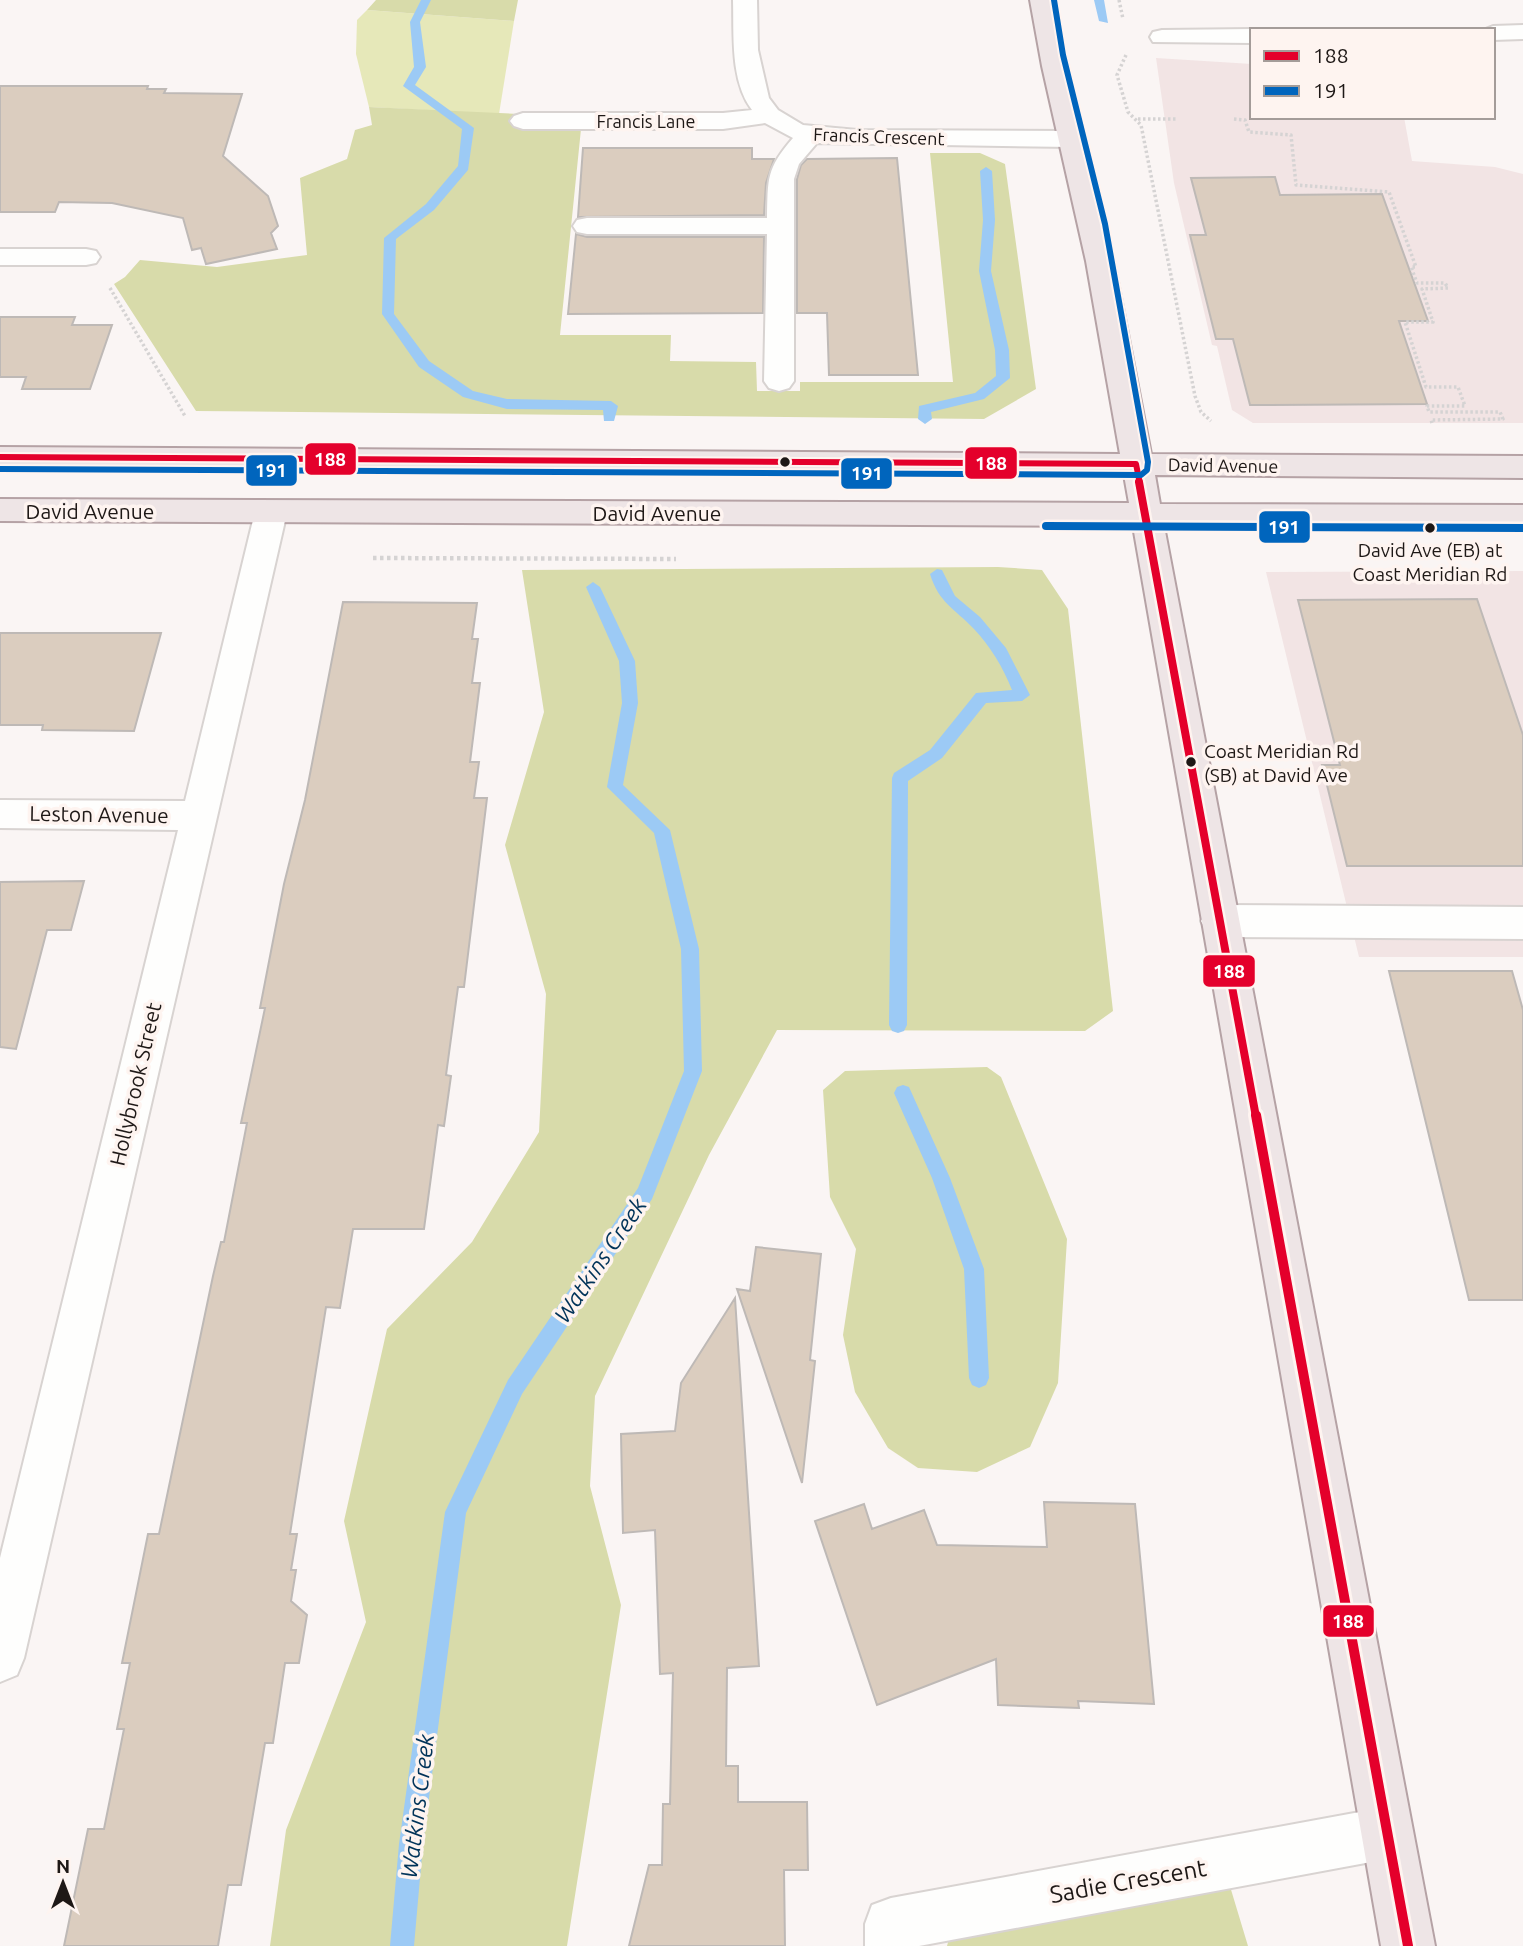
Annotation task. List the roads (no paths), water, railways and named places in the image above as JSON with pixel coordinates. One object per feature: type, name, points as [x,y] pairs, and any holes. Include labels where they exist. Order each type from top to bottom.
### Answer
[{"type":"main road","points":[[1042,0],[1051,57],[1098,250],[1408,1946]]},
{"type":"main road","name":"David Avenue","points":[[0,457],[1523,467]]},
{"type":"main road","name":"David Avenue","points":[[0,510],[1523,516]]},
{"type":"street","points":[[745,0],[746,50],[757,99],[769,115]]},
{"type":"street","points":[[1495,33],[1523,32]]},
{"type":"street","points":[[1162,37],[1250,36]]},
{"type":"street","name":"Francis Lane","points":[[523,121],[723,121],[769,115]]},
{"type":"street","name":"Francis Crescent","points":[[769,115],[794,130],[810,135],[857,138],[1072,139]]},
{"type":"street","points":[[779,381],[781,179],[786,162],[810,135]]},
{"type":"street","points":[[587,226],[780,226]]},
{"type":"street","points":[[0,257],[86,257]]},
{"type":"street","name":"Hollybrook Street","points":[[0,1658],[271,512]]},
{"type":"street","name":"Leston Avenue","points":[[0,814],[197,816]]},
{"type":"street","points":[[1220,921],[1523,923]]},
{"type":"street","name":"Sadie Crescent","points":[[892,1946],[891,1924],[1387,1833]]},
{"type":"waterway","name":"Watkins Creek","points":[[426,0],[415,22],[420,67],[409,86],[468,128],[464,167],[430,207],[390,238],[388,314],[424,364],[468,394],[507,404],[611,406],[609,418]]},
{"type":"waterway","points":[[1099,0],[1104,21]]},
{"type":"waterway","points":[[925,419],[924,409],[979,396],[1003,378],[1002,350],[985,271],[989,220],[986,171]]},
{"type":"waterway","points":[[898,1025],[900,778],[936,754],[982,697],[1022,695],[989,636],[975,620],[949,600],[937,574]]},
{"type":"waterway","name":"Watkins Creek","points":[[402,1946],[411,1844],[456,1512],[515,1387],[645,1193],[693,1071],[690,949],[662,830],[615,787],[630,703],[627,661],[593,587]]},
{"type":"waterway","points":[[903,1093],[941,1178],[974,1269],[979,1378]]},
{"type":"place","name":"David Ave (EB) at Coast Meridian Rd","points":[[1430,528]]},
{"type":"place","name":"Coast Meridian Rd (SB) at David Ave","points":[[1191,762]]}]
